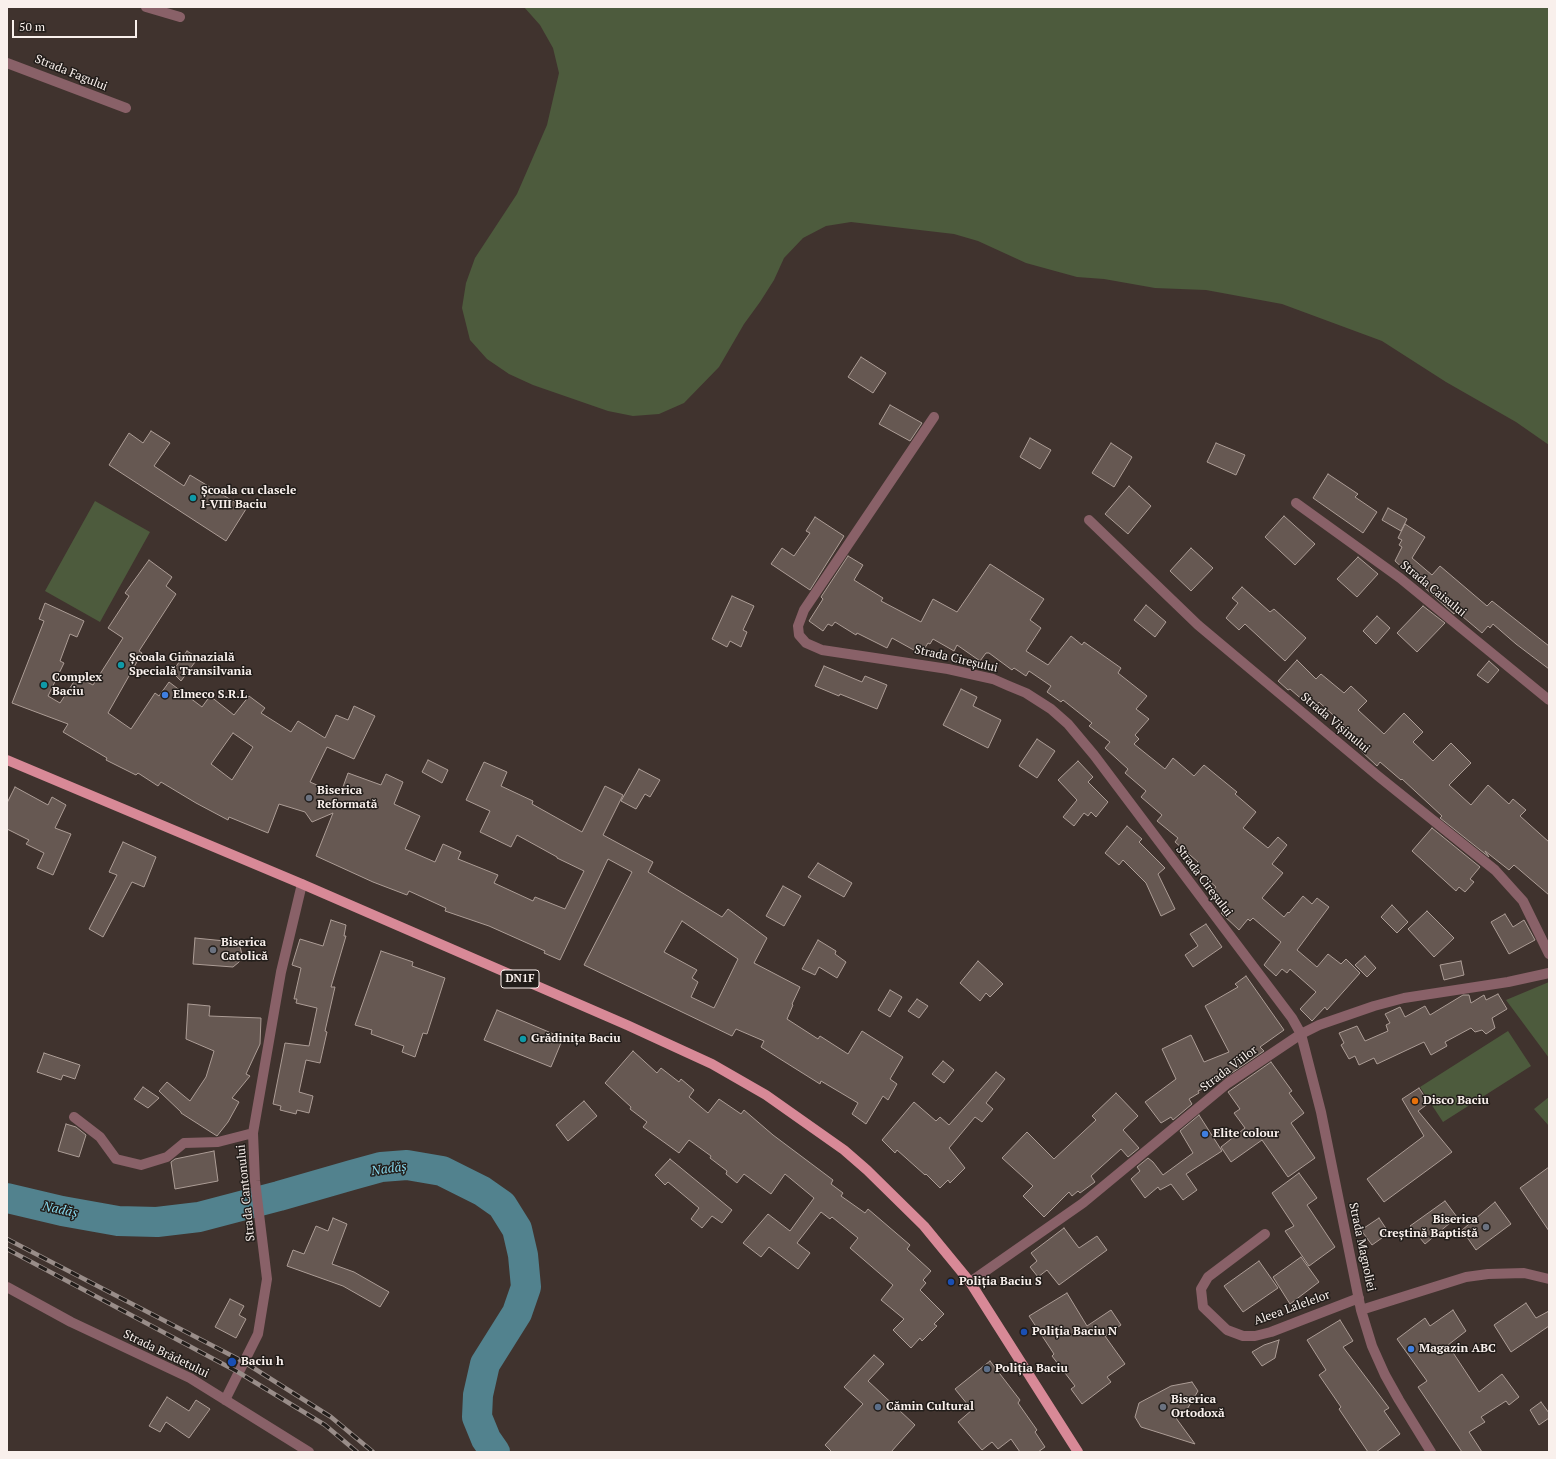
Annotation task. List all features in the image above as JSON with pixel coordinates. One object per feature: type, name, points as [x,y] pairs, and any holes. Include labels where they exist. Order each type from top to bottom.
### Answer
[{"type":"main road","name":"DN1F","points":[[7,760],[302,884],[656,1038],[712,1064],[766,1095],[819,1131],[867,1170],[924,1226],[970,1282],[1078,1452]]},
{"type":"street","points":[[146,7],[180,17]]},
{"type":"street","name":"Strada Fagului","points":[[7,62],[126,108]]},
{"type":"street","name":"Strada Cireșului","points":[[934,417],[804,610],[798,626],[802,639],[812,646],[822,650],[911,662],[992,680],[1026,693],[1051,708],[1068,724],[1094,755],[1292,1018],[1301,1034]]},
{"type":"street","name":"Strada Caisului","points":[[1296,503],[1400,578],[1549,700]]},
{"type":"street","name":"Strada Vișinului","points":[[1089,520],[1198,625],[1378,776],[1495,870],[1523,901],[1549,954]]},
{"type":"street","name":"Strada Cantonului","points":[[225,1400],[258,1334],[267,1279],[255,1181],[253,1133],[281,972],[302,884]]},
{"type":"street","name":"Strada Viilor","points":[[970,1282],[1083,1203],[1228,1083],[1301,1034],[1319,1025],[1367,1008],[1404,998],[1508,982],[1549,973]]},
{"type":"street","name":"Strada Magnoliei","points":[[1301,1034],[1305,1044],[1321,1112],[1361,1310],[1372,1346],[1385,1375],[1431,1452]]},
{"type":"street","points":[[74,1117],[100,1137],[116,1159],[141,1165],[167,1156],[184,1142],[218,1142],[253,1133]]},
{"type":"street","name":"Aleea Lalelelor","points":[[1265,1234],[1208,1277],[1201,1289],[1203,1307],[1227,1330],[1243,1336],[1255,1336],[1271,1332],[1359,1298]]},
{"type":"street","points":[[1361,1310],[1466,1278],[1488,1274],[1524,1273],[1549,1279]]},
{"type":"street","name":"Strada Brădetului","points":[[7,1287],[71,1322],[190,1378],[309,1452]]},
{"type":"green space","points":[[524,7],[1549,7],[1549,445],[1516,422],[1446,382],[1382,341],[1282,304],[1206,290],[1155,288],[1104,279],[1077,277],[1026,263],[978,241],[954,234],[851,222],[826,226],[803,238],[784,258],[774,280],[744,324],[719,367],[684,403],[659,414],[633,416],[608,411],[533,385],[509,374],[487,359],[470,340],[462,308],[466,283],[475,258],[517,194],[547,125],[559,73],[553,48],[540,25]]},
{"type":"green space","points":[[95,501],[150,532],[100,622],[45,591]]},
{"type":"green space","points":[[1549,982],[1549,1058],[1506,1000]]},
{"type":"green space","points":[[1508,1031],[1531,1066],[1443,1122],[1420,1087]]},
{"type":"green space","points":[[1549,1097],[1549,1126],[1534,1109]]},
{"type":"building","points":[[861,357],[886,373],[873,393],[848,377]]},
{"type":"building","points":[[890,405],[922,423],[910,441],[879,424]]},
{"type":"building","name":"Școala cu clasele I-VIII Baciu","points":[[151,431],[170,443],[154,466],[184,486],[190,475],[246,509],[226,541],[109,465],[129,433],[143,443]]},
{"type":"building","points":[[1030,438],[1051,450],[1040,469],[1020,457]]},
{"type":"building","points":[[1111,443],[1132,457],[1114,487],[1092,473]]},
{"type":"building","points":[[1216,443],[1245,455],[1236,475],[1207,462]]},
{"type":"building","points":[[1328,474],[1358,494],[1355,497],[1377,512],[1363,533],[1313,498]]},
{"type":"building","points":[[1129,486],[1151,506],[1128,534],[1105,514]]},
{"type":"building","points":[[1388,508],[1407,519],[1401,531],[1382,520]]},
{"type":"building","points":[[1284,516],[1315,544],[1295,565],[1265,537]]},
{"type":"building","points":[[815,517],[844,536],[810,590],[771,564],[782,548],[794,556],[810,533],[806,531]]},
{"type":"building","points":[[1405,524],[1425,537],[1412,558],[1432,575],[1440,566],[1487,606],[1492,601],[1549,646],[1549,669],[1493,624],[1490,628],[1488,626],[1482,633],[1456,611],[1454,614],[1395,561],[1402,547],[1399,545],[1402,540],[1398,538]]},
{"type":"building","points":[[1191,548],[1213,568],[1191,591],[1170,571]]},
{"type":"building","points":[[848,556],[863,565],[854,580],[883,598],[881,601],[921,622],[933,599],[957,612],[990,564],[1044,599],[1030,620],[1041,628],[1026,651],[1048,665],[1071,636],[1082,645],[1084,642],[1121,668],[1118,673],[1147,696],[1136,709],[1149,719],[1135,735],[1139,739],[1134,744],[1165,769],[1173,758],[1194,776],[1204,765],[1237,792],[1235,794],[1256,812],[1243,828],[1268,848],[1278,837],[1287,845],[1272,864],[1283,873],[1262,898],[1284,917],[1303,896],[1312,904],[1317,898],[1329,907],[1297,950],[1317,967],[1328,954],[1341,964],[1346,959],[1360,973],[1327,1010],[1325,1007],[1312,1021],[1300,1009],[1316,992],[1290,969],[1287,973],[1282,969],[1276,976],[1264,965],[1281,942],[1253,918],[1250,921],[1248,919],[1239,930],[1221,913],[1227,910],[1210,894],[1216,887],[1193,867],[1198,862],[1175,842],[1178,838],[1157,821],[1162,815],[1141,797],[1146,791],[1125,773],[1128,769],[1105,748],[1110,742],[1089,726],[1092,723],[1063,700],[1061,702],[1047,692],[1051,686],[1029,671],[1026,676],[1014,668],[1012,670],[989,653],[986,653],[980,661],[957,645],[954,651],[933,639],[930,644],[928,643],[921,654],[892,638],[887,648],[857,633],[856,635],[835,622],[832,626],[828,624],[823,631],[809,621],[823,599],[821,597]]},
{"type":"building","points":[[1358,557],[1378,574],[1357,597],[1337,579]]},
{"type":"building","points":[[149,560],[172,577],[166,586],[176,594],[139,651],[142,653],[108,713],[131,729],[155,693],[159,696],[169,682],[202,707],[210,696],[234,715],[249,696],[265,708],[261,713],[291,732],[298,721],[325,738],[336,715],[348,720],[354,706],[375,716],[354,759],[327,747],[310,782],[340,795],[348,773],[381,785],[386,774],[403,782],[394,804],[420,816],[405,849],[435,862],[443,844],[461,852],[458,859],[498,875],[494,883],[533,901],[535,897],[565,909],[584,871],[557,858],[517,835],[511,847],[480,832],[490,811],[466,800],[484,762],[507,772],[501,786],[533,801],[532,804],[582,832],[605,786],[623,795],[603,835],[653,862],[648,872],[722,917],[728,909],[767,938],[754,963],[800,987],[787,1019],[818,1039],[820,1036],[848,1054],[862,1031],[903,1057],[890,1079],[897,1084],[888,1100],[883,1096],[866,1124],[852,1114],[858,1103],[821,1081],[820,1084],[761,1047],[764,1041],[736,1029],[732,1036],[584,965],[632,872],[608,859],[560,960],[544,953],[545,951],[489,926],[445,911],[446,908],[409,891],[407,895],[373,882],[316,856],[333,813],[312,822],[305,812],[279,804],[268,833],[229,817],[228,820],[161,782],[158,786],[138,773],[136,775],[106,760],[107,758],[63,732],[68,724],[12,703],[44,621],[39,619],[45,603],[84,621],[77,637],[70,634],[60,661],[64,663],[48,696],[60,703],[77,677],[93,685],[123,638],[108,628],[129,596],[125,593]],"holes":[[[233,733],[253,747],[232,780],[211,764]],[[682,921],[738,959],[714,1008],[691,997],[698,982],[692,978],[697,970],[664,952]]]},
{"type":"building","points":[[1242,587],[1270,612],[1274,609],[1306,638],[1285,661],[1245,624],[1239,630],[1226,618],[1238,603],[1232,598]]},
{"type":"building","points":[[732,596],[754,606],[743,630],[747,632],[741,647],[730,641],[727,647],[712,639]]},
{"type":"building","points":[[1146,605],[1166,622],[1155,637],[1134,620]]},
{"type":"building","points":[[1423,606],[1445,623],[1417,652],[1397,633]]},
{"type":"building","points":[[1377,616],[1390,628],[1376,644],[1363,631]]},
{"type":"building","points":[[187,651],[198,658],[181,681],[172,672]]},
{"type":"building","points":[[1297,660],[1316,679],[1321,674],[1344,693],[1351,686],[1367,701],[1358,710],[1384,734],[1404,713],[1423,732],[1413,742],[1433,761],[1451,743],[1471,763],[1449,785],[1471,805],[1488,785],[1509,804],[1513,799],[1526,810],[1520,816],[1549,842],[1549,895],[1514,865],[1509,870],[1485,851],[1489,857],[1440,818],[1442,816],[1402,779],[1401,780],[1380,762],[1377,766],[1342,733],[1347,728],[1319,702],[1313,709],[1290,689],[1288,690],[1278,681]]},
{"type":"building","points":[[1489,661],[1499,670],[1488,683],[1477,675]]},
{"type":"building","points":[[824,666],[862,682],[865,676],[887,685],[877,709],[815,686]]},
{"type":"building","points":[[961,689],[977,697],[973,706],[1001,720],[988,748],[943,725]]},
{"type":"building","points":[[1037,739],[1055,751],[1037,778],[1019,766]]},
{"type":"building","points":[[428,760],[448,770],[442,783],[422,772]]},
{"type":"building","points":[[1078,761],[1093,777],[1088,782],[1108,802],[1096,817],[1091,812],[1088,816],[1084,813],[1074,826],[1063,817],[1077,800],[1058,780]]},
{"type":"building","points":[[639,769],[660,780],[650,797],[645,794],[636,809],[621,801]]},
{"type":"building","points":[[15,787],[48,805],[52,797],[66,805],[55,828],[71,834],[53,875],[37,868],[44,853],[26,844],[29,840],[7,829],[7,803]]},
{"type":"building","points":[[1127,826],[1142,839],[1139,842],[1165,868],[1158,874],[1175,909],[1161,916],[1146,883],[1123,860],[1119,865],[1105,853]]},
{"type":"building","points":[[1432,828],[1480,867],[1470,879],[1474,882],[1465,892],[1459,887],[1456,891],[1412,851]]},
{"type":"building","points":[[123,842],[156,857],[144,887],[132,882],[103,937],[89,929],[117,875],[109,872]]},
{"type":"building","points":[[818,863],[852,883],[844,897],[808,877]]},
{"type":"building","points":[[783,886],[801,896],[784,926],[766,916]]},
{"type":"building","points":[[1392,905],[1408,922],[1397,933],[1381,917]]},
{"type":"building","points":[[1427,911],[1454,938],[1434,957],[1408,929]]},
{"type":"building","points":[[1505,914],[1513,927],[1524,920],[1535,940],[1509,954],[1491,922]]},
{"type":"building","points":[[331,920],[346,925],[344,936],[346,936],[331,987],[335,987],[325,1031],[327,1032],[320,1063],[306,1060],[299,1092],[313,1096],[309,1113],[297,1110],[296,1114],[280,1110],[281,1106],[273,1104],[285,1043],[309,1046],[317,1008],[296,1003],[297,999],[294,999],[301,968],[292,965],[300,939],[323,946]]},
{"type":"building","points":[[1206,924],[1222,947],[1193,967],[1185,955],[1198,946],[1190,934]]},
{"type":"building","name":"Biserica Catolică","points":[[195,938],[235,942],[240,946],[242,955],[239,962],[233,967],[193,964]]},
{"type":"building","points":[[818,940],[836,951],[835,954],[846,962],[837,978],[819,967],[815,975],[802,969]]},
{"type":"building","points":[[381,951],[413,962],[412,966],[445,978],[427,1034],[423,1033],[415,1057],[402,1052],[404,1046],[371,1034],[372,1030],[355,1025]]},
{"type":"building","points":[[1365,956],[1376,968],[1367,977],[1355,965]]},
{"type":"building","points":[[978,961],[1003,984],[990,997],[986,993],[980,1001],[960,983]]},
{"type":"building","points":[[1461,961],[1464,975],[1444,980],[1440,965]]},
{"type":"building","points":[[1246,976],[1284,1030],[1260,1047],[1264,1051],[1220,1081],[1198,1091],[1199,1093],[1189,1099],[1192,1104],[1173,1120],[1171,1117],[1161,1123],[1145,1102],[1176,1079],[1162,1049],[1191,1035],[1204,1062],[1229,1052],[1205,1006],[1238,987],[1235,984]]},
{"type":"building","points":[[890,990],[902,997],[890,1017],[878,1010]]},
{"type":"building","points":[[1498,994],[1507,1009],[1492,1018],[1495,1028],[1486,1034],[1482,1030],[1475,1032],[1471,1028],[1445,1042],[1447,1046],[1431,1055],[1424,1042],[1377,1064],[1374,1058],[1359,1065],[1355,1056],[1349,1059],[1341,1045],[1344,1043],[1339,1033],[1357,1026],[1365,1041],[1388,1031],[1386,1025],[1390,1023],[1385,1014],[1400,1007],[1405,1017],[1425,1006],[1430,1015],[1463,995],[1469,995],[1471,1003],[1484,995],[1486,1000]]},
{"type":"building","points":[[917,999],[928,1006],[919,1018],[908,1011]]},
{"type":"building","points":[[188,1004],[210,1006],[209,1016],[261,1018],[260,1044],[246,1074],[250,1076],[232,1098],[239,1102],[228,1122],[217,1136],[181,1113],[159,1091],[167,1082],[190,1101],[206,1077],[214,1051],[186,1039]]},
{"type":"building","name":"Grădinița Baciu","points":[[497,1010],[563,1038],[551,1067],[484,1040]]},
{"type":"building","points":[[633,1051],[657,1073],[661,1068],[679,1082],[681,1079],[694,1090],[689,1097],[708,1113],[719,1099],[741,1114],[744,1110],[773,1135],[833,1180],[831,1184],[843,1193],[841,1196],[865,1213],[868,1209],[910,1245],[907,1249],[931,1271],[923,1280],[926,1283],[920,1290],[944,1314],[934,1324],[937,1326],[922,1341],[920,1338],[911,1348],[893,1330],[904,1319],[881,1300],[893,1285],[850,1248],[858,1238],[832,1217],[830,1219],[821,1212],[797,1243],[810,1253],[798,1269],[769,1247],[761,1257],[743,1243],[768,1214],[790,1231],[814,1198],[785,1174],[771,1194],[744,1174],[737,1183],[726,1174],[727,1171],[710,1158],[711,1156],[689,1140],[679,1153],[643,1127],[647,1122],[630,1109],[631,1107],[605,1083]]},
{"type":"building","points":[[44,1053],[80,1065],[75,1079],[63,1075],[61,1080],[37,1072]]},
{"type":"building","points":[[943,1061],[954,1070],[944,1083],[932,1074]]},
{"type":"building","points":[[1271,1062],[1292,1091],[1289,1093],[1304,1113],[1291,1123],[1315,1158],[1288,1177],[1262,1140],[1231,1162],[1221,1147],[1245,1128],[1234,1113],[1240,1109],[1228,1092]]},
{"type":"building","points":[[996,1072],[1005,1079],[986,1103],[993,1109],[982,1122],[975,1117],[949,1148],[965,1168],[950,1183],[948,1180],[940,1188],[926,1174],[925,1175],[897,1150],[895,1153],[882,1140],[914,1102],[936,1121],[940,1117],[949,1125]]},
{"type":"building","points":[[143,1087],[159,1098],[148,1108],[134,1099]]},
{"type":"building","points":[[1419,1088],[1429,1103],[1418,1111],[1452,1152],[1384,1202],[1367,1179],[1424,1136],[1402,1099]]},
{"type":"building","points":[[1116,1093],[1138,1116],[1123,1130],[1139,1148],[1128,1157],[1121,1149],[1091,1176],[1095,1182],[1080,1193],[1078,1191],[1072,1196],[1069,1192],[1044,1217],[1023,1196],[1033,1186],[1002,1158],[1027,1132],[1054,1159],[1096,1120],[1092,1116]]},
{"type":"building","points":[[584,1101],[597,1116],[568,1141],[556,1125]]},
{"type":"building","points":[[1199,1115],[1222,1151],[1186,1174],[1197,1190],[1183,1200],[1171,1184],[1160,1190],[1158,1187],[1145,1198],[1131,1179],[1140,1171],[1137,1167],[1148,1158],[1163,1175],[1193,1153],[1180,1131]]},
{"type":"building","points":[[66,1124],[76,1127],[86,1135],[79,1157],[58,1151]]},
{"type":"building","points":[[214,1151],[218,1181],[175,1189],[171,1162],[175,1159]]},
{"type":"building","points":[[670,1159],[732,1210],[722,1223],[712,1216],[702,1228],[691,1219],[699,1208],[668,1182],[665,1185],[655,1175]]},
{"type":"building","points":[[1549,1167],[1549,1231],[1520,1188]]},
{"type":"building","points":[[1299,1173],[1317,1198],[1307,1205],[1335,1247],[1309,1266],[1285,1231],[1294,1226],[1272,1193]]},
{"type":"building","points":[[1445,1201],[1457,1217],[1425,1244],[1410,1226]]},
{"type":"building","name":"Biserica Creștină Baptistă","points":[[1495,1202],[1511,1224],[1476,1250],[1462,1230]]},
{"type":"building","points":[[333,1218],[347,1224],[332,1264],[354,1272],[389,1292],[380,1307],[343,1286],[287,1266],[293,1250],[304,1254],[316,1226],[328,1231]]},
{"type":"building","points":[[1379,1218],[1389,1233],[1372,1245],[1361,1230]]},
{"type":"building","points":[[1064,1228],[1079,1248],[1097,1236],[1107,1250],[1059,1285],[1047,1270],[1038,1277],[1030,1267],[1037,1261],[1031,1253]]},
{"type":"building","points":[[1301,1257],[1319,1282],[1290,1304],[1273,1277]]},
{"type":"building","points":[[1259,1261],[1278,1288],[1243,1312],[1224,1286]]},
{"type":"building","points":[[1067,1293],[1087,1326],[1111,1310],[1121,1325],[1105,1336],[1125,1364],[1107,1377],[1111,1382],[1082,1404],[1071,1389],[1075,1386],[1052,1356],[1054,1354],[1029,1316]]},
{"type":"building","points":[[230,1299],[244,1306],[239,1315],[246,1319],[236,1338],[215,1327]]},
{"type":"building","points":[[1526,1303],[1536,1318],[1549,1311],[1549,1326],[1511,1352],[1494,1325]]},
{"type":"building","points":[[1453,1310],[1466,1331],[1448,1345],[1479,1392],[1502,1374],[1519,1397],[1509,1405],[1506,1401],[1481,1417],[1485,1422],[1469,1432],[1482,1452],[1462,1452],[1418,1387],[1427,1381],[1397,1339],[1425,1318],[1430,1326]]},
{"type":"building","points":[[1340,1320],[1353,1341],[1343,1347],[1389,1408],[1384,1411],[1400,1434],[1376,1452],[1368,1452],[1339,1409],[1341,1407],[1319,1375],[1326,1370],[1307,1340]]},
{"type":"building","points":[[1279,1340],[1275,1358],[1262,1366],[1252,1352],[1264,1345]]},
{"type":"building","name":"Cămin Cultural","points":[[874,1355],[884,1364],[868,1381],[915,1425],[891,1452],[832,1452],[825,1445],[863,1404],[844,1387]]},
{"type":"building","points":[[990,1361],[1020,1400],[1018,1403],[1037,1430],[1035,1432],[1045,1447],[1038,1452],[1020,1452],[1011,1439],[998,1449],[992,1442],[982,1450],[958,1422],[972,1410],[955,1389]]},
{"type":"building","name":"Biserica Ortodoxă","points":[[1192,1382],[1198,1391],[1186,1411],[1176,1418],[1195,1444],[1141,1427],[1135,1417],[1139,1403],[1171,1386]]},
{"type":"building","points":[[167,1397],[189,1411],[196,1400],[210,1409],[189,1438],[166,1422],[160,1432],[149,1426]]},
{"type":"building","points":[[1541,1402],[1549,1413],[1549,1418],[1539,1425],[1530,1410]]},
{"type":"waterway","name":"Nadăș","points":[[7,1198],[62,1211],[118,1221],[157,1222],[199,1217],[381,1167],[407,1165],[442,1171],[482,1191],[502,1205],[517,1229],[523,1255],[526,1287],[517,1313],[485,1364],[478,1395],[477,1417],[486,1439],[495,1452]]},
{"type":"railway","points":[[7,1239],[244,1362],[331,1417],[373,1452]]},
{"type":"railway","points":[[7,1249],[238,1372],[325,1425],[357,1452]]},
{"type":"place","name":"Școala cu clasele I-VIII Baciu","points":[[193,498]]},
{"type":"place","name":"Școala Gimnazială Specială Transilvania","points":[[121,665]]},
{"type":"place","name":"Complex Baciu","points":[[44,685]]},
{"type":"place","name":"Elmeco S.R.L","points":[[165,695]]},
{"type":"place","name":"Biserica Reformată","points":[[309,798]]},
{"type":"place","name":"Biserica Catolică","points":[[213,950]]},
{"type":"place","name":"Grădinița Baciu","points":[[523,1039]]},
{"type":"place","name":"Disco Baciu","points":[[1415,1101]]},
{"type":"place","name":"Elite colour","points":[[1205,1134]]},
{"type":"place","name":"Biserica Creștină Baptistă","points":[[1486,1227]]},
{"type":"place","name":"Poliția Baciu S","points":[[951,1282]]},
{"type":"place","name":"Poliția Baciu N","points":[[1024,1332]]},
{"type":"place","name":"Magazin ABC","points":[[1411,1349]]},
{"type":"place","name":"Baciu h","points":[[232,1362]]},
{"type":"place","name":"Poliția Baciu","points":[[987,1369]]},
{"type":"place","name":"Cămin Cultural","points":[[878,1407]]},
{"type":"place","name":"Biserica Ortodoxă","points":[[1163,1407]]}]
